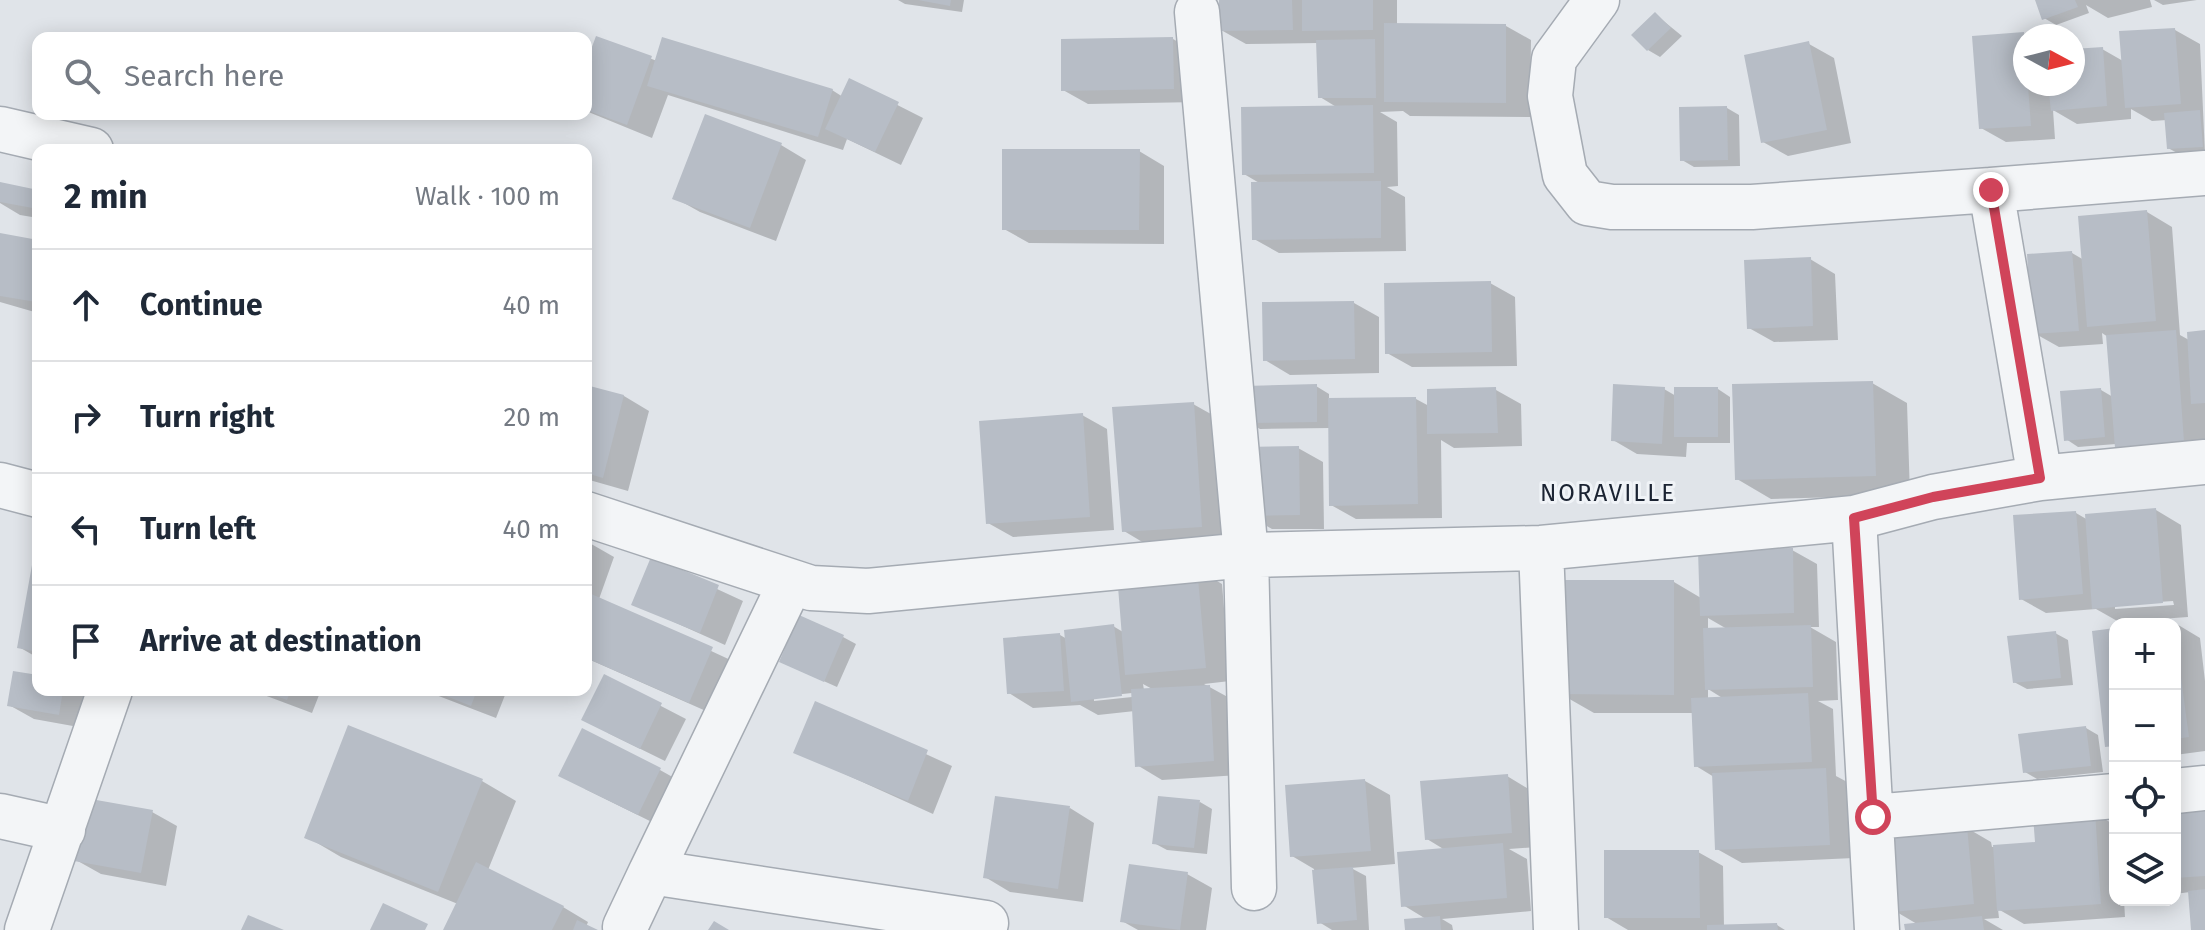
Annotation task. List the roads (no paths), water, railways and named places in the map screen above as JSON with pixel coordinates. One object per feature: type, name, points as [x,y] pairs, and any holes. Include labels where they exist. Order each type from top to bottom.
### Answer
[{"type":"street","points":[[1597,0],[1554,59],[1550,96],[1565,175],[1587,203],[1612,207],[1752,207],[2205,173]]},
{"type":"street","points":[[1197,12],[1246,555],[1254,888]]},
{"type":"street","points":[[0,129],[65,144]]},
{"type":"street","points":[[1991,190],[2040,478]]},
{"type":"street","points":[[592,516],[811,588],[868,591],[1246,555],[1541,548],[1854,518],[1933,497],[2040,478],[2205,462]]},
{"type":"street","points":[[0,485],[32,493]]},
{"type":"street","points":[[1854,518],[1877,930]]},
{"type":"street","points":[[1541,548],[1556,930]]},
{"type":"street","points":[[625,927],[791,582]]},
{"type":"street","points":[[27,930],[108,696]]},
{"type":"street","points":[[2181,790],[2205,788]]},
{"type":"street","points":[[1873,817],[2109,797]]},
{"type":"street","points":[[0,816],[63,830]]},
{"type":"street","points":[[651,872],[986,923]]},
{"type":"district","name":"NORAVILLE","points":[[1608,493]]}]
